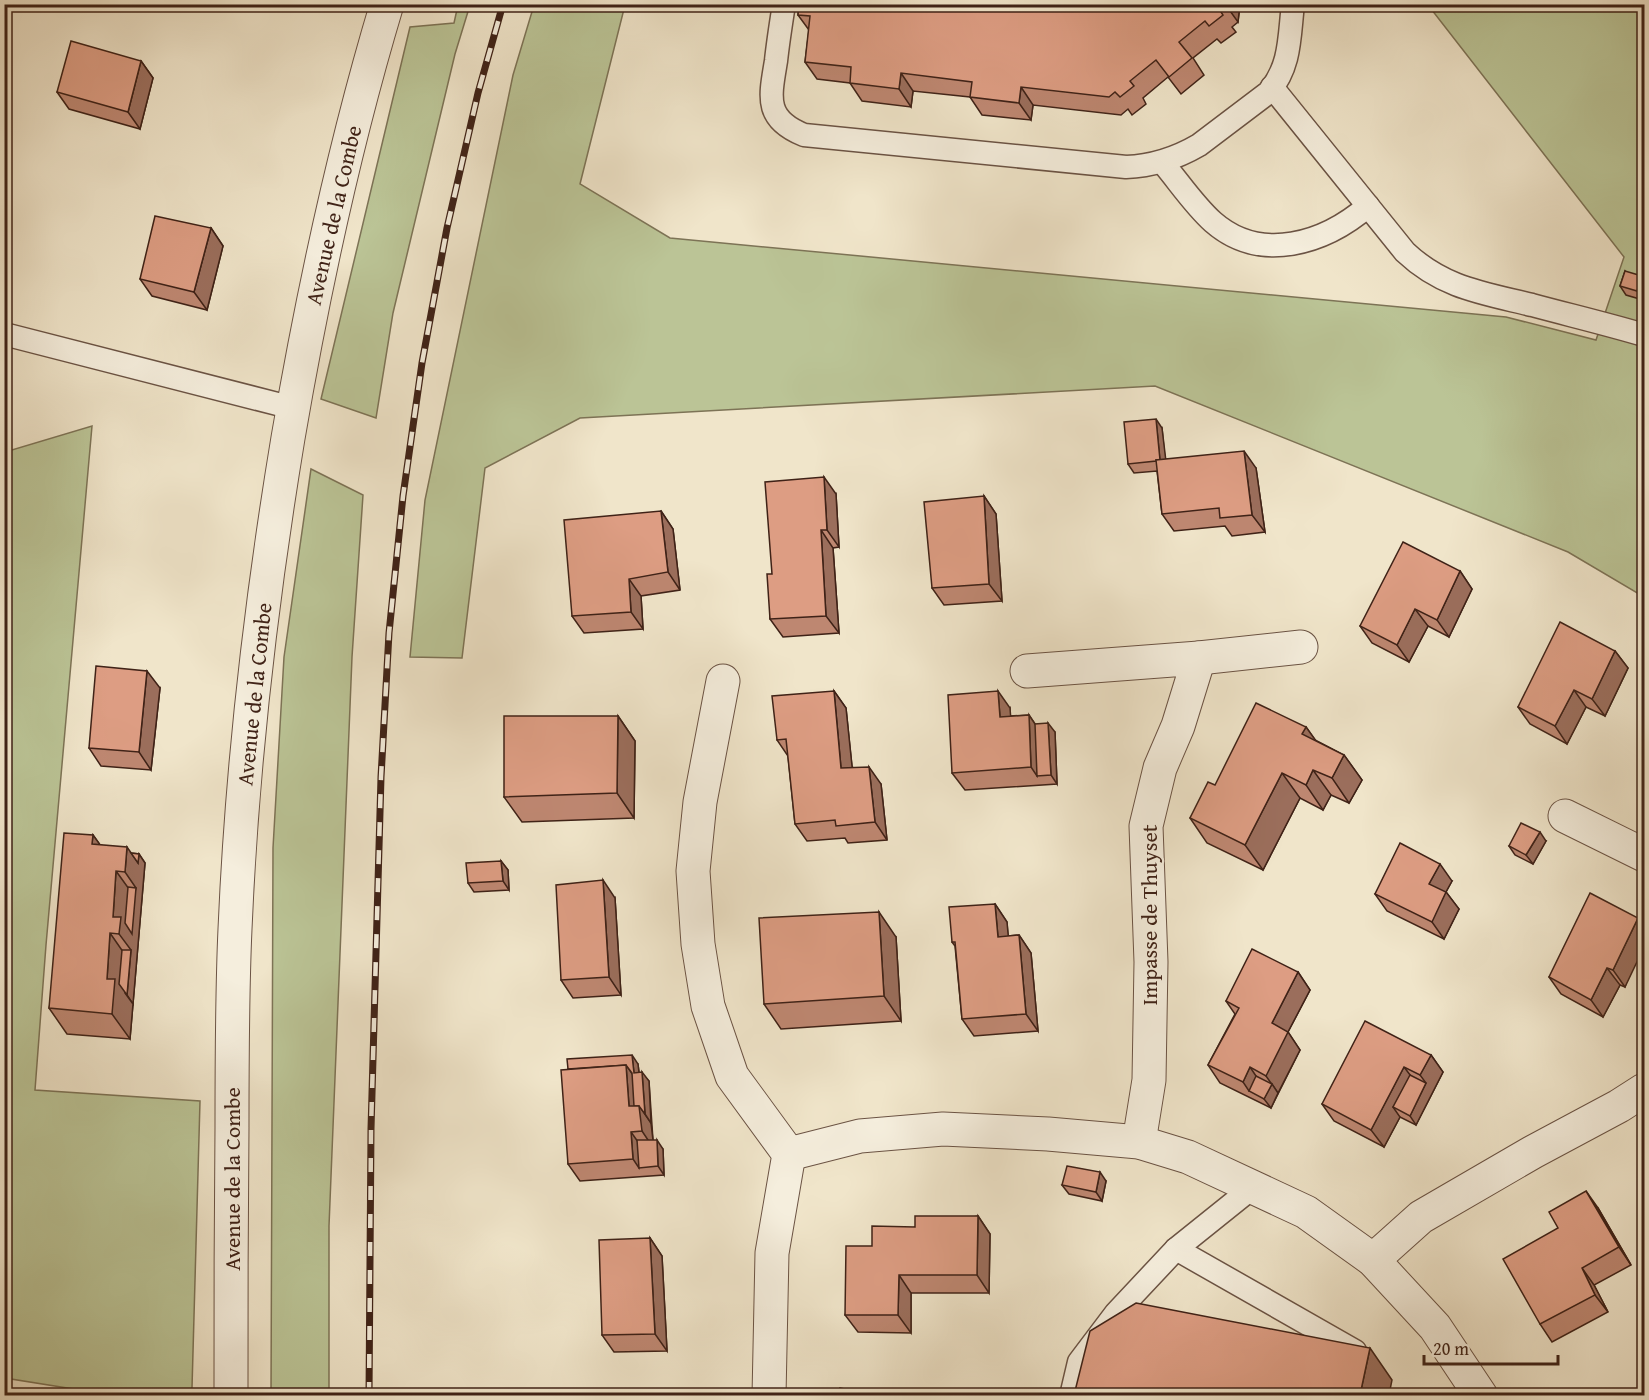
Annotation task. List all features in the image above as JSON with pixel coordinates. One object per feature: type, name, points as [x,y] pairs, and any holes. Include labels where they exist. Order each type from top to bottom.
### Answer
[{"type":"street","name":"Avenue de la Combe","points":[[231,1395],[232,1022],[235,930],[249,724],[260,621],[274,519],[310,311],[330,222],[387,4]]},
{"type":"street","points":[[1028,671],[1199,658],[1301,647]]},
{"type":"street","name":"Impasse de Thuyset","points":[[1139,1142],[1149,1080],[1151,974],[1146,826],[1160,768],[1178,726],[1199,658]]},
{"type":"street","points":[[723,681],[700,802],[693,871],[698,944],[708,1006],[732,1076],[789,1154],[772,1253],[769,1395]]},
{"type":"street","points":[[1565,816],[1644,855]]},
{"type":"street","points":[[1373,1260],[1421,1217],[1644,1090]]},
{"type":"street","points":[[789,1154],[860,1136],[943,1129],[1048,1134],[1139,1142],[1188,1157],[1306,1212],[1373,1260],[1435,1327],[1481,1395]]},
{"type":"lane","points":[[784,4],[771,101],[779,119],[795,131],[804,135],[1126,167],[1162,162],[1199,145],[1272,87],[1283,72],[1286,62],[1293,4]]},
{"type":"lane","points":[[1272,87],[1405,252],[1417,263],[1460,287],[1644,334]]},
{"type":"lane","points":[[1162,162],[1214,222],[1234,235],[1257,242],[1272,245],[1289,244],[1327,234],[1355,218],[1368,206]]},
{"type":"lane","points":[[4,334],[293,408]]},
{"type":"lane","points":[[1071,1395],[1079,1362],[1116,1313],[1176,1249],[1252,1188]]},
{"type":"lane","points":[[1176,1249],[1355,1351]]},
{"type":"green space","points":[[458,5],[470,5],[455,54],[393,313],[376,418],[321,399],[410,27],[454,23]]},
{"type":"green space","points":[[534,5],[625,5],[580,184],[670,238],[1506,317],[1596,340],[1624,257],[1428,5],[1644,5],[1644,597],[1568,552],[1155,386],[580,418],[485,468],[462,658],[410,657],[425,500],[513,75]]},
{"type":"green space","points":[[92,426],[35,1090],[200,1101],[192,1388],[181,1395],[111,1395],[5,1378],[5,452]]},
{"type":"green space","points":[[311,469],[363,495],[352,657],[329,1226],[329,1395],[271,1396],[273,848],[284,657]]},
{"type":"building","points":[[799,4],[1225,4],[1219,9],[1223,15],[1209,26],[1205,21],[1179,42],[1192,58],[1169,77],[1156,60],[1130,81],[1134,86],[1120,97],[1115,92],[1109,97],[1021,87],[1019,103],[970,97],[972,82],[901,73],[899,89],[850,83],[851,67],[805,62],[810,16],[798,15]]},
{"type":"building","points":[[71,41],[141,61],[128,112],[57,92]]},
{"type":"building","points":[[155,216],[211,228],[194,292],[140,279]]},
{"type":"building","points":[[1625,271],[1642,276],[1637,291],[1620,286]]},
{"type":"building","points":[[1156,419],[1160,460],[1128,464],[1124,422]]},
{"type":"building","points":[[1244,451],[1252,515],[1220,518],[1219,508],[1162,514],[1156,460]]},
{"type":"building","points":[[824,477],[827,530],[821,530],[826,616],[770,619],[767,574],[772,574],[765,482]]},
{"type":"building","points":[[984,496],[989,584],[932,588],[924,502]]},
{"type":"building","points":[[661,511],[668,572],[629,579],[631,612],[572,616],[564,520]]},
{"type":"building","points":[[1403,542],[1460,571],[1437,620],[1415,609],[1397,645],[1360,626]]},
{"type":"building","points":[[1560,622],[1615,651],[1592,699],[1574,690],[1555,726],[1518,707]]},
{"type":"building","points":[[96,666],[147,671],[139,752],[89,748]]},
{"type":"building","points":[[834,691],[841,768],[869,767],[875,822],[836,826],[835,820],[795,824],[786,739],[777,740],[772,696]]},
{"type":"building","points":[[998,691],[1000,717],[1029,715],[1031,767],[952,773],[948,695]]},
{"type":"building","points":[[1256,703],[1306,727],[1302,734],[1344,755],[1332,778],[1313,770],[1306,785],[1282,773],[1245,845],[1190,818],[1208,782],[1215,785]]},
{"type":"building","points":[[504,716],[618,716],[617,793],[504,797]]},
{"type":"building","points":[[1048,723],[1051,775],[1037,776],[1035,724]]},
{"type":"building","points":[[1521,823],[1540,832],[1526,855],[1509,846]]},
{"type":"building","points":[[64,833],[93,835],[92,844],[127,847],[125,872],[116,871],[113,917],[121,917],[119,934],[110,933],[107,979],[115,979],[112,1014],[49,1008]]},
{"type":"building","points":[[1400,843],[1440,864],[1429,884],[1446,892],[1432,922],[1375,894]]},
{"type":"building","points":[[131,853],[139,854],[138,863]]},
{"type":"building","points":[[501,861],[503,881],[468,883],[466,863]]},
{"type":"building","points":[[603,880],[609,977],[561,980],[556,885]]},
{"type":"building","points":[[128,887],[136,888],[132,934],[125,923]]},
{"type":"building","points":[[1590,893],[1638,918],[1613,970],[1607,968],[1591,1000],[1549,977]]},
{"type":"building","points":[[995,904],[998,937],[1019,935],[1026,1014],[962,1019],[955,942],[952,942],[949,907]]},
{"type":"building","points":[[879,912],[884,996],[764,1004],[759,918]]},
{"type":"building","points":[[1252,949],[1298,972],[1272,1023],[1288,1032],[1266,1076],[1250,1067],[1243,1082],[1208,1065],[1239,1008],[1226,1001]]},
{"type":"building","points":[[122,950],[131,950],[127,995],[119,984]]},
{"type":"building","points":[[1365,1021],[1431,1055],[1420,1075],[1404,1067],[1371,1130],[1322,1104]]},
{"type":"building","points":[[632,1055],[634,1073],[642,1072],[645,1114],[639,1106],[634,1106],[632,1073],[626,1065],[568,1069],[567,1059]]},
{"type":"building","points":[[626,1065],[629,1106],[639,1106],[642,1131],[631,1132],[633,1159],[568,1164],[561,1070]]},
{"type":"building","points":[[1410,1075],[1426,1083],[1410,1116],[1393,1107]]},
{"type":"building","points":[[1256,1076],[1272,1084],[1264,1099],[1249,1091]]},
{"type":"building","points":[[637,1140],[657,1140],[658,1166],[639,1168]]},
{"type":"building","points":[[1067,1166],[1100,1172],[1096,1192],[1062,1185]]},
{"type":"building","points":[[1586,1191],[1619,1247],[1582,1268],[1595,1295],[1540,1324],[1503,1259],[1558,1228],[1549,1212]]},
{"type":"building","points":[[915,1216],[978,1216],[977,1275],[899,1275],[898,1315],[845,1315],[846,1246],[872,1246],[872,1226],[915,1227]]},
{"type":"building","points":[[650,1238],[655,1334],[602,1335],[599,1240]]},
{"type":"building","points":[[1136,1303],[1370,1348],[1360,1395],[1074,1395],[1090,1331]]},
{"type":"building","points":[[840,1388],[874,1395],[839,1395]]},
{"type":"railway","points":[[369,1396],[371,1129],[381,777],[389,633],[403,496],[422,363],[447,228],[478,93],[503,4]]}]
